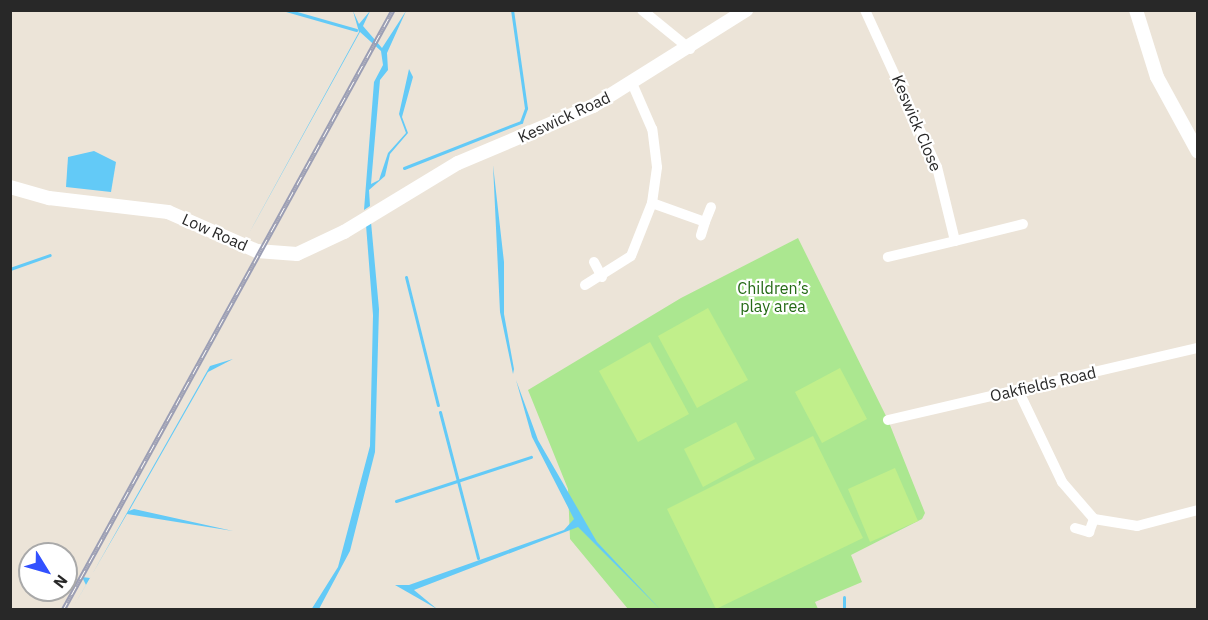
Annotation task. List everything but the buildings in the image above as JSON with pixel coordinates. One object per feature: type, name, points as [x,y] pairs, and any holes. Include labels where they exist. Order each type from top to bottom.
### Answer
[{"type":"street","points":[[642,10],[690,50]]},
{"type":"street","name":"Keswick Road","points":[[375,213],[427,179],[547,129],[632,83],[690,50],[746,10]]},
{"type":"street","name":"Keswick Close","points":[[865,10],[937,167],[955,241]]},
{"type":"street","points":[[1136,10],[1157,77],[1197,152]]},
{"type":"street","points":[[585,285],[602,277],[631,256],[652,203],[656,150],[632,83]]},
{"type":"street","name":"Low Road","points":[[10,187],[49,198],[168,212],[279,256],[308,250],[375,213]]},
{"type":"street","points":[[652,203],[705,222]]},
{"type":"street","points":[[701,235],[711,207]]},
{"type":"street","points":[[888,257],[1023,224]]},
{"type":"street","points":[[594,262],[602,277]]},
{"type":"street","name":"Oakfields Road","points":[[888,420],[1197,348]]},
{"type":"street","points":[[1018,390],[1062,482],[1094,519],[1137,526],[1197,510]]},
{"type":"street","points":[[1075,528],[1089,532],[1094,519]]},
{"type":"green space","name":"Children’s play area","points":[[798,238],[888,420],[925,513],[922,519],[851,555],[862,582],[815,602],[818,609],[628,609],[570,539],[568,489],[528,390],[681,298]]},
{"type":"green space","points":[[708,308],[748,380],[697,408],[658,336]]},
{"type":"green space","points":[[650,342],[689,414],[638,442],[599,371]]},
{"type":"green space","points":[[840,368],[867,419],[822,443],[795,392]]},
{"type":"green space","points":[[736,422],[755,459],[703,487],[684,449]]},
{"type":"green space","points":[[813,436],[863,538],[716,609],[667,509]]},
{"type":"green space","points":[[895,468],[918,521],[870,542],[848,489]]},
{"type":"water","points":[[353,11],[359,24],[370,11],[363,26],[382,48],[406,11],[387,53],[388,70],[380,80],[371,184],[379,180],[388,153],[406,133],[399,114],[409,69],[413,77],[402,117],[408,133],[390,154],[385,176],[369,190],[370,206],[364,210],[374,82],[383,65],[381,51],[360,32],[248,235],[359,32]]},
{"type":"water","points":[[94,151],[116,162],[111,192],[66,187],[68,157]]},
{"type":"water","points":[[493,165],[504,262],[504,314],[513,374],[500,312]]},
{"type":"water","points":[[371,222],[379,309],[375,452],[350,551],[319,609],[311,610],[338,567],[370,446],[373,315],[366,225]]},
{"type":"water","points":[[233,359],[208,372],[129,511],[134,509],[233,531],[127,514],[92,574],[210,366]]},
{"type":"water","points":[[516,380],[538,440],[597,542],[660,609],[578,527],[414,590],[437,609],[395,585],[409,585],[564,530],[574,519],[532,437]]},
{"type":"water","points":[[82,577],[90,578],[86,585]]},
{"type":"waterway","points":[[286,10],[356,30]]},
{"type":"waterway","points":[[404,168],[521,122],[526,108],[512,10]]},
{"type":"waterway","points":[[10,269],[50,255]]},
{"type":"waterway","points":[[406,277],[438,405]]},
{"type":"waterway","points":[[440,412],[478,558]]},
{"type":"waterway","points":[[396,501],[531,457]]},
{"type":"waterway","points":[[844,597],[844,610]]},
{"type":"railway","points":[[63,610],[393,10]]}]
